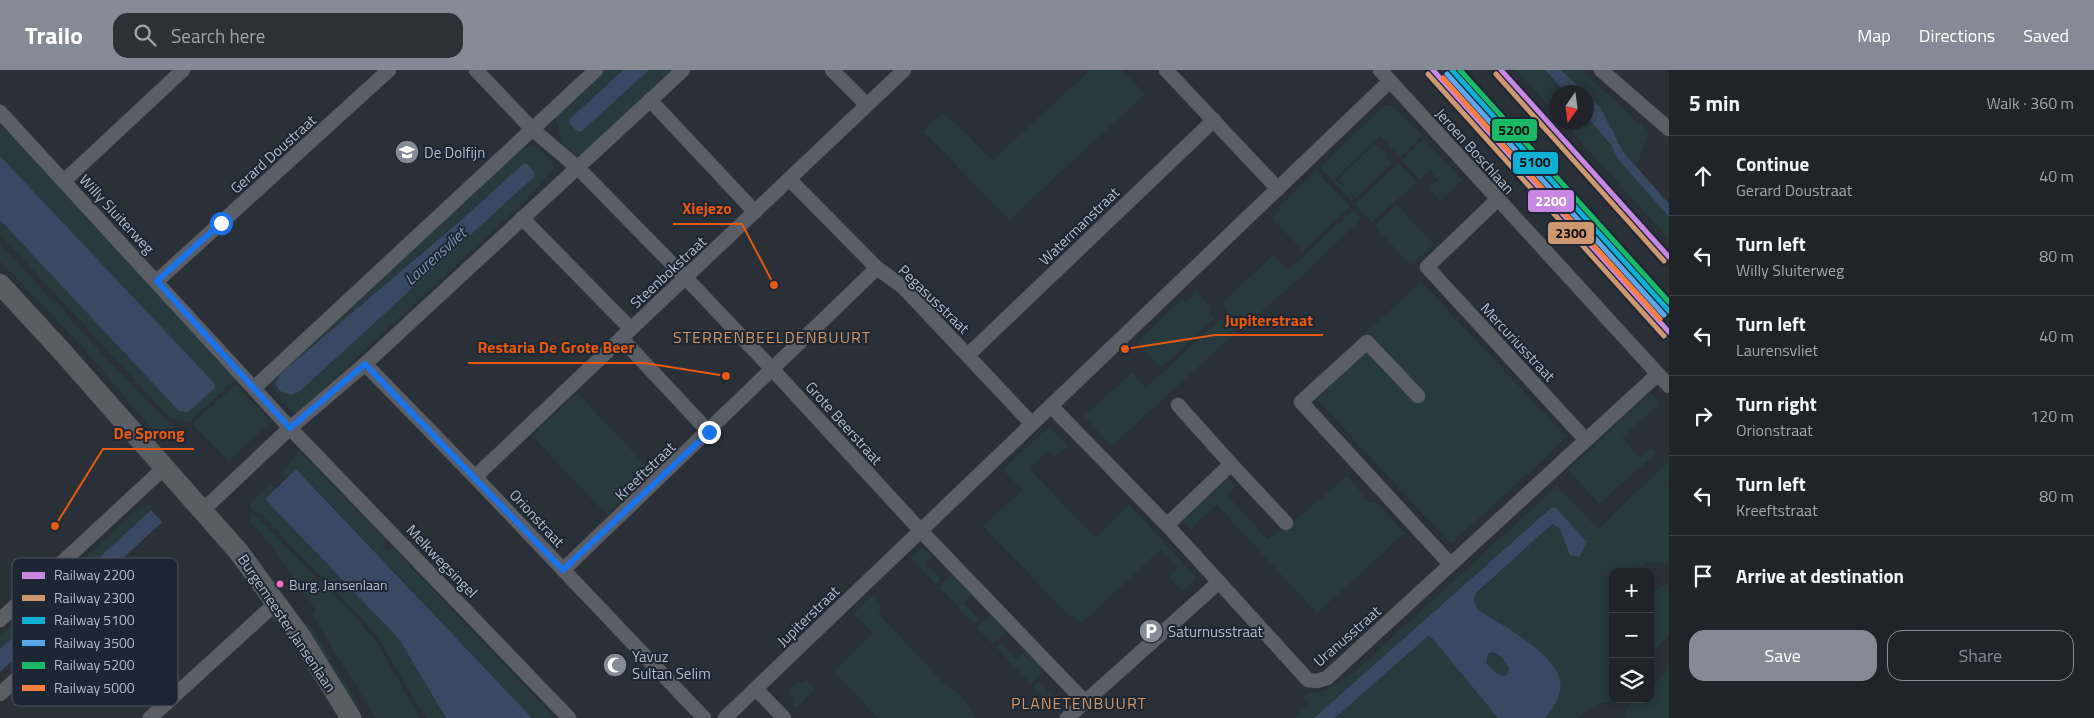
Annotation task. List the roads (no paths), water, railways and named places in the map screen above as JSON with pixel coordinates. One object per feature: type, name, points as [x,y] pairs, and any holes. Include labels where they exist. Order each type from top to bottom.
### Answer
[{"type":"street","points":[[64,181],[183,70]]},
{"type":"street","name":"Gerard Doustraat","points":[[157,281],[389,70]]},
{"type":"street","name":"Grote Beerstraat","points":[[476,70],[532,129],[578,168],[685,278],[773,370],[921,531],[1085,702]]},
{"type":"street","points":[[254,388],[596,70]]},
{"type":"street","points":[[203,510],[290,428],[365,364],[683,70]]},
{"type":"street","points":[[832,70],[867,105]]},
{"type":"street","name":"Steenbokstraat","points":[[475,477],[904,70]]},
{"type":"street","points":[[1166,70],[1278,189]]},
{"type":"street","name":"Jeroen Boschlaan","points":[[1380,70],[1669,386]]},
{"type":"street","points":[[1601,70],[1669,129]]},
{"type":"street","name":"Jupiterstraat","points":[[725,718],[1390,81]]},
{"type":"street","points":[[650,100],[755,212]]},
{"type":"street","name":"Willy Sluiterweg","points":[[0,112],[290,428]]},
{"type":"street","name":"Watermanstraat","points":[[968,355],[1214,120]]},
{"type":"street","name":"Pegasusstraat","points":[[789,179],[877,268],[903,287],[1032,424]]},
{"type":"street","name":"Mercuriusstraat","points":[[1497,200],[1427,267],[1586,440]]},
{"type":"street","points":[[522,218],[626,334],[709,432]]},
{"type":"street","name":"Kreeftstraat","points":[[563,570],[709,432],[877,268]]},
{"type":"street","name":"Burgemeester Jansenlaan","points":[[0,284],[238,550],[277,602],[351,718]]},
{"type":"street","points":[[1418,396],[1367,342],[1300,402],[1450,564]]},
{"type":"street","name":"Orionstraat","points":[[365,364],[704,718]]},
{"type":"street","name":"Uranusstraat","points":[[1051,406],[1167,525],[1308,680],[1316,682],[1327,678],[1658,374]]},
{"type":"street","points":[[1178,405],[1286,524]]},
{"type":"street","name":"Melkwegsingel","points":[[290,428],[568,718]]},
{"type":"street","points":[[1167,525],[1231,464]]},
{"type":"street","points":[[67,558],[165,467]]},
{"type":"street","points":[[1067,718],[1219,582]]},
{"type":"street","points":[[178,692],[277,602]]},
{"type":"street","points":[[0,620],[12,609]]},
{"type":"street","points":[[0,694],[12,683]]},
{"type":"street","points":[[756,689],[784,718]]},
{"type":"street","points":[[150,718],[163,706]]},
{"type":"water","points":[[623,70],[649,70],[582,131],[578,132],[570,124],[569,120]]},
{"type":"water","points":[[1545,70],[1561,70],[1577,85],[1559,85]]},
{"type":"water","points":[[1594,102],[1600,107],[1624,153],[1669,204],[1669,217],[1618,159],[1611,145],[1594,125]]},
{"type":"water","points":[[0,156],[215,384],[215,388],[188,412],[179,411],[0,220]]},
{"type":"water","name":"Laurensvliet","points":[[524,163],[535,173],[534,177],[299,392],[291,395],[280,391],[275,384],[281,373],[460,221]]},
{"type":"water","points":[[296,469],[532,718],[446,718],[399,639],[265,499]]},
{"type":"water","points":[[1552,507],[1556,508],[1587,542],[1579,557],[1570,555],[1560,529],[1552,524],[1475,594],[1474,602],[1478,610],[1511,630],[1535,648],[1554,667],[1559,677],[1560,693],[1553,708],[1545,718],[1498,718],[1432,638],[1428,636],[1335,718],[1314,718]],"holes":[[[1493,652],[1506,663],[1509,669],[1507,675],[1504,676],[1496,673],[1486,663],[1488,654]]]},
{"type":"water","points":[[151,510],[162,522],[123,558],[99,558]]},
{"type":"water","points":[[12,638],[12,661],[0,672],[0,649]]},
{"type":"rail line","name":"2200","points":[[1433,70],[1669,332]]},
{"type":"rail line","name":"5100","points":[[1452,70],[1669,311]]},
{"type":"rail line","name":"5200","points":[[1460,70],[1669,302]]},
{"type":"rail line","name":"2200","points":[[1501,70],[1669,257]]},
{"type":"rail line","name":"2300","points":[[1428,74],[1664,336]]},
{"type":"rail line","name":"3500","points":[[1447,74],[1664,315]]},
{"type":"rail line","name":"2300","points":[[1496,74],[1664,261]]},
{"type":"rail line","name":"5000","points":[[1443,78],[1660,319]]},
{"type":"place","name":"De Dolfijn","points":[[407,152]]},
{"type":"place","name":"Xiejezo","points":[[774,285]]},
{"type":"place","name":"Jupiterstraat","points":[[1125,349]]},
{"type":"place","name":"Restaria De Grote Beer","points":[[726,376]]},
{"type":"place","name":"De Sprong","points":[[55,526]]},
{"type":"place","name":"Burg. Jansenlaan","points":[[280,584]]},
{"type":"place","name":"Saturnusstraat","points":[[1151,631]]},
{"type":"place","name":"Yavuz Sultan Selim","points":[[615,665]]},
{"type":"district","name":"STERRENBEELDENBUURT","points":[[772,337]]},
{"type":"district","name":"PLANETENBUURT","points":[[1079,703]]}]
